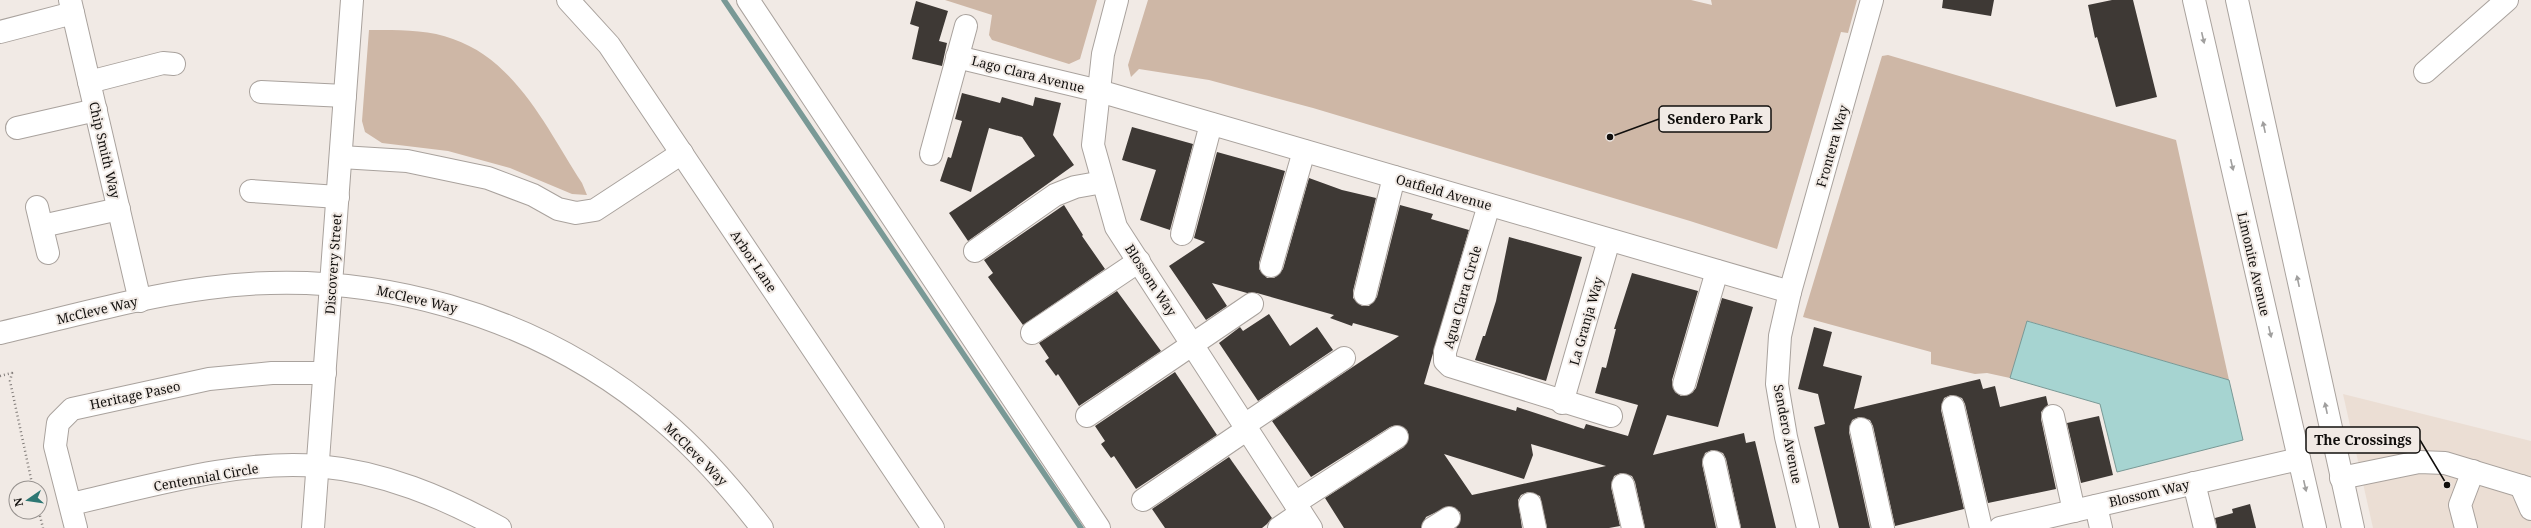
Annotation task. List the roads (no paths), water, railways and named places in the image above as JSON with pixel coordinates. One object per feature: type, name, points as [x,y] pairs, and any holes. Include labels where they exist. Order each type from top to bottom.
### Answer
[{"type":"street","name":"Discovery Street","points":[[313,528],[352,0]]},
{"type":"street","name":"Arbor Lane","points":[[568,0],[609,45],[933,528]]},
{"type":"street","points":[[748,0],[1099,528]]},
{"type":"street","name":"Blossom Way","points":[[1117,0],[1103,54],[1093,145],[1116,227],[1245,428],[1303,515]]},
{"type":"street","name":"Frontera Way","points":[[1790,292],[1872,0]]},
{"type":"street","name":"Limonite Avenue","points":[[2194,0],[2315,528]]},
{"type":"street","points":[[2237,0],[2353,528]]},
{"type":"street","points":[[2425,72],[2507,0]]},
{"type":"street","points":[[0,32],[71,7]]},
{"type":"street","name":"Chip Smith Way","points":[[71,7],[140,301]]},
{"type":"street","points":[[932,154],[966,26]]},
{"type":"street","name":"Lago Clara Avenue","points":[[957,57],[1099,91]]},
{"type":"street","points":[[89,82],[163,63],[174,64]]},
{"type":"street","name":"Oatfield Avenue","points":[[1099,91],[1790,292]]},
{"type":"street","points":[[261,92],[345,96]]},
{"type":"street","points":[[17,128],[96,110]]},
{"type":"street","points":[[1182,234],[1211,124]]},
{"type":"street","points":[[1271,266],[1304,151]]},
{"type":"street","points":[[341,157],[407,161],[488,178],[533,195],[558,209],[576,214],[595,210],[682,154]]},
{"type":"street","points":[[1365,294],[1394,177]]},
{"type":"street","points":[[975,251],[1055,195],[1069,189],[1103,182]]},
{"type":"street","points":[[251,191],[338,197]]},
{"type":"street","name":"Agua Clara Circle","points":[[1489,205],[1445,352],[1445,361],[1450,366],[1562,403]]},
{"type":"street","points":[[48,253],[40,217],[119,209]]},
{"type":"street","name":"La Granja Way","points":[[1562,403],[1609,240]]},
{"type":"street","points":[[1032,333],[1139,261]]},
{"type":"street","points":[[1684,384],[1717,271]]},
{"type":"street","name":"McCleve Way","points":[[0,333],[140,301],[222,286],[293,282],[331,284],[420,297],[460,308],[538,340],[576,360],[615,384],[661,419],[727,484],[762,528]]},
{"type":"street","name":"Sendero Avenue","points":[[1790,292],[1780,336],[1777,384],[1786,437],[1808,528]]},
{"type":"street","points":[[1087,416],[1252,304]]},
{"type":"street","points":[[1143,500],[1344,358]]},
{"type":"street","name":"Heritage Paseo","points":[[76,528],[55,446],[58,423],[72,409],[209,379],[272,373],[325,373]]},
{"type":"street","points":[[1562,403],[1612,416]]},
{"type":"street","points":[[1953,407],[1981,528]]},
{"type":"street","points":[[2053,416],[2074,511]]},
{"type":"street","points":[[1860,429],[1883,528]]},
{"type":"street","points":[[1279,528],[1303,515],[1397,437]]},
{"type":"street","name":"Blossom Way","points":[[2000,528],[2299,459]]},
{"type":"street","points":[[1714,462],[1729,528]]},
{"type":"street","points":[[2341,478],[2419,462],[2445,463],[2526,488],[2531,509]]},
{"type":"street","name":"Centennial Circle","points":[[71,504],[237,470],[318,466],[374,475],[430,493],[500,528]]},
{"type":"street","points":[[2460,527],[2460,505],[2473,471]]},
{"type":"street","points":[[2194,483],[2205,528]]},
{"type":"street","points":[[1623,486],[1632,528]]},
{"type":"street","points":[[1530,504],[1535,528]]},
{"type":"street","points":[[2096,506],[2101,528]]},
{"type":"water","points":[[2027,321],[2229,380],[2243,440],[2117,472],[2100,404],[2010,378]]},
{"type":"waterway","points":[[724,0],[1081,528]]},
{"type":"place","name":"Sendero Park","points":[[1610,137]]},
{"type":"place","name":"The Crossings","points":[[2447,485]]}]
